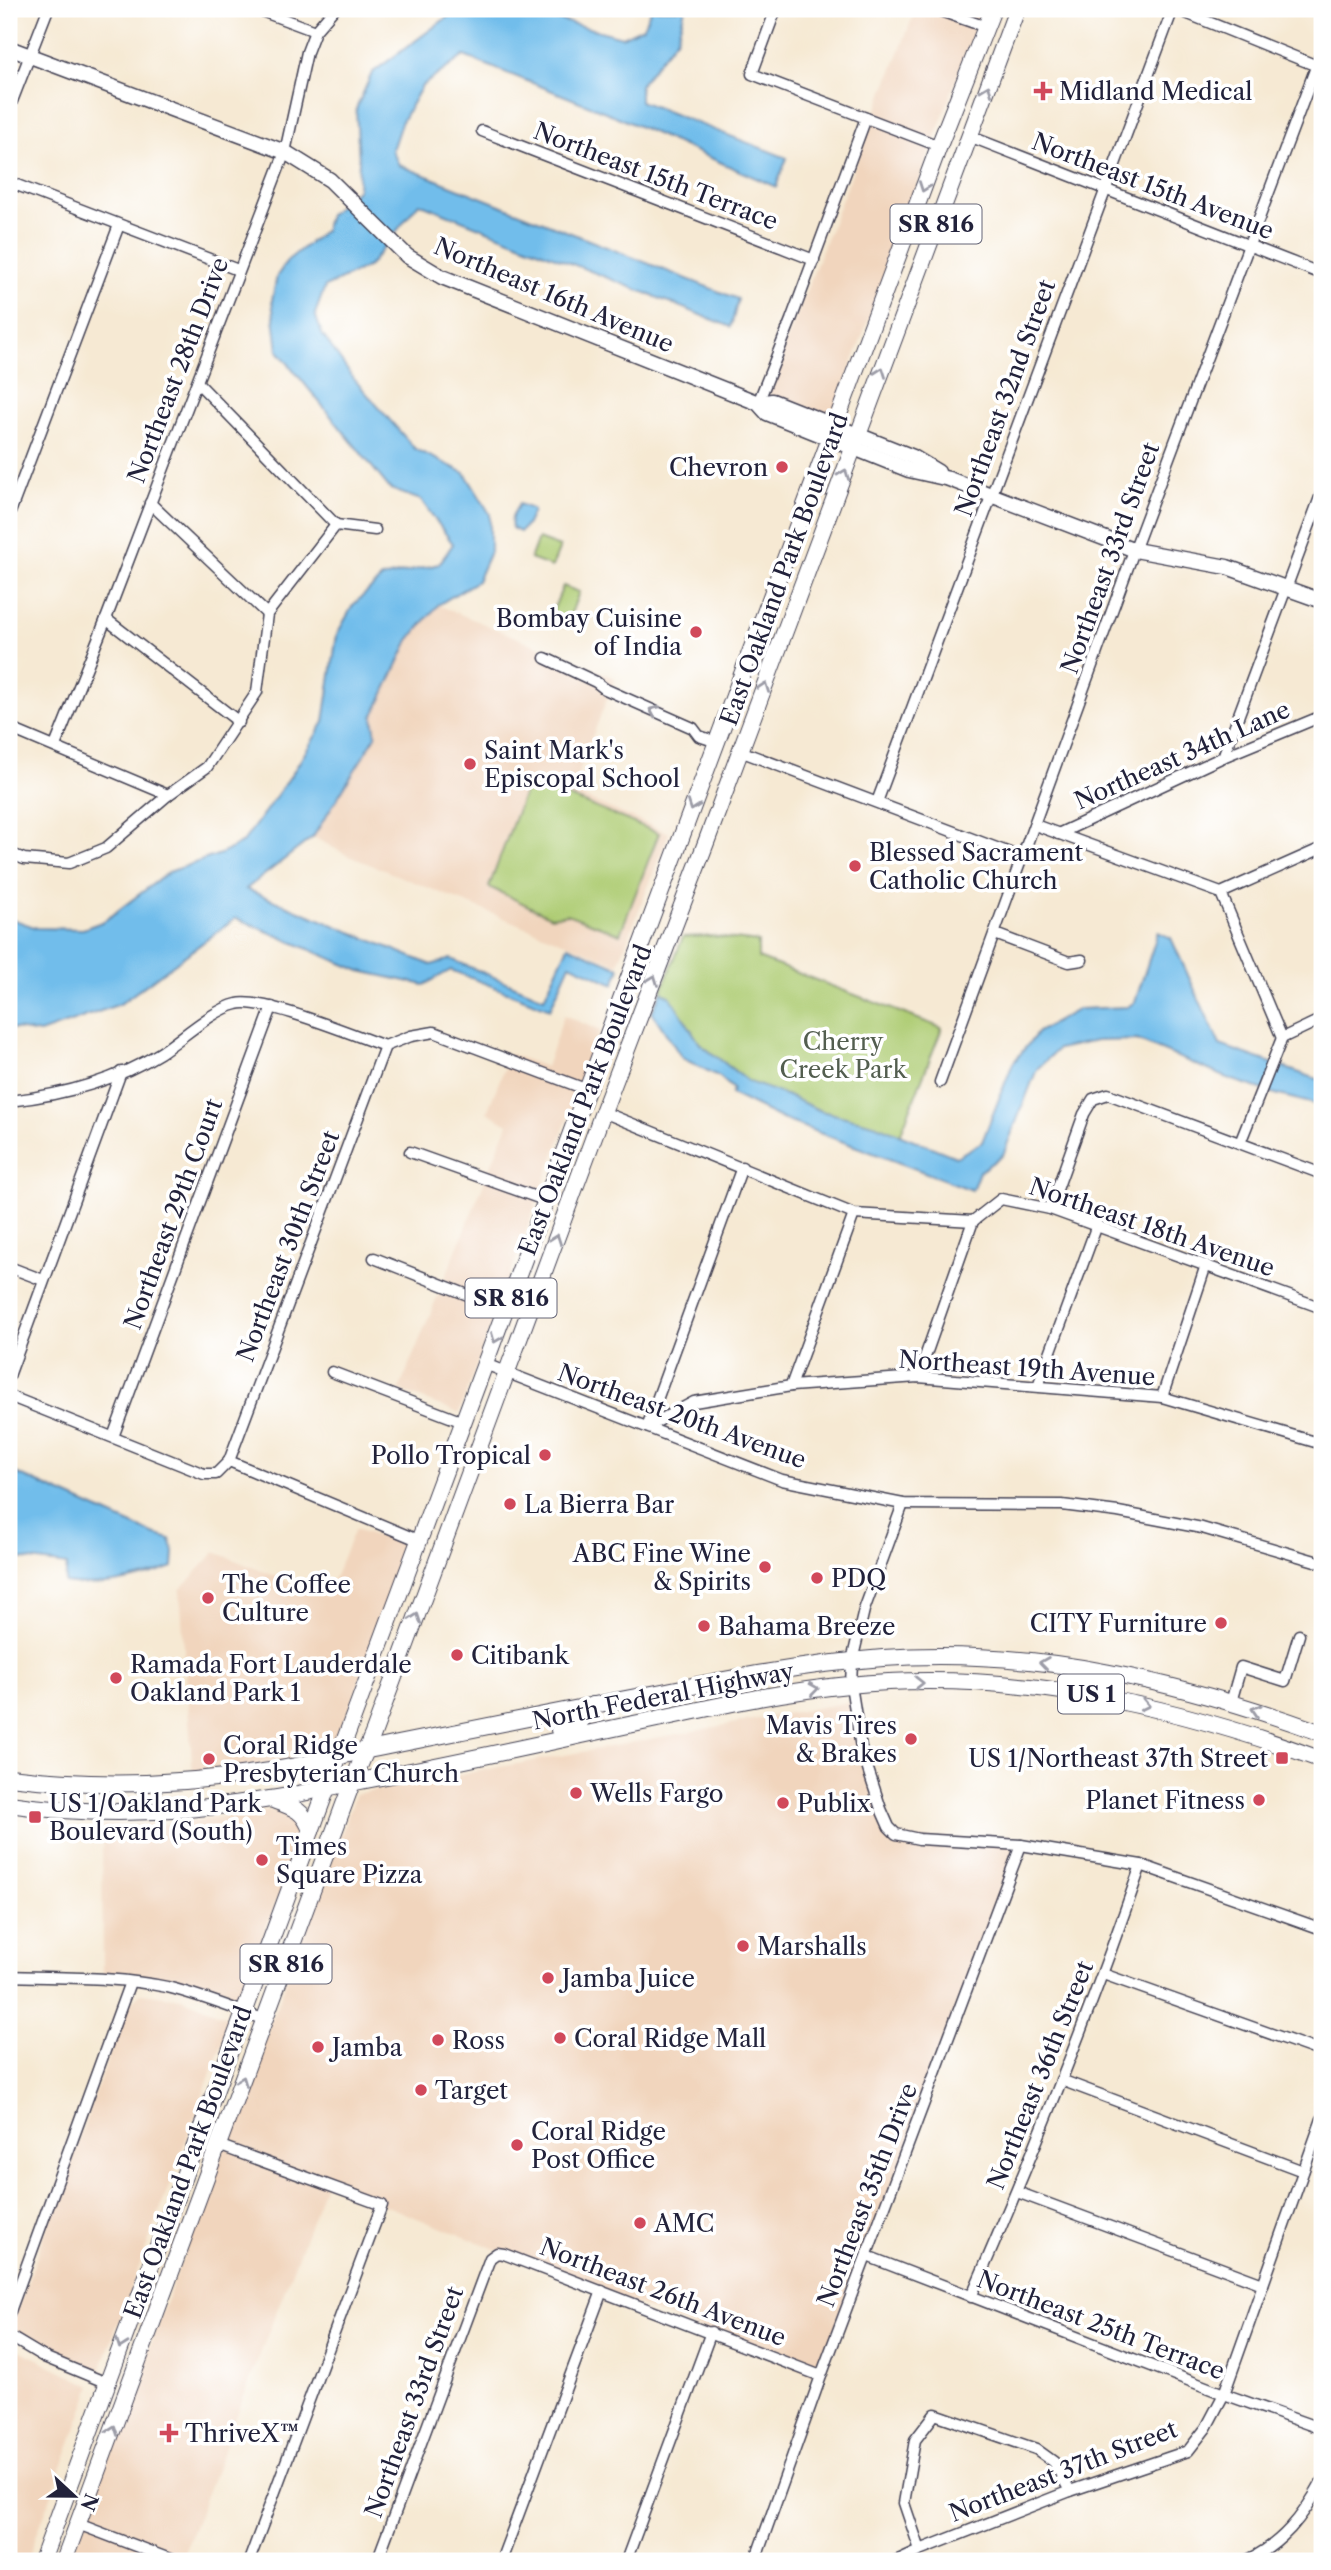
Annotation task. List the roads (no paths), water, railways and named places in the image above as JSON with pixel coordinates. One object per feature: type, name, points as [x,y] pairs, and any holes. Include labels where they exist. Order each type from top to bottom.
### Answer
[{"type":"main road","name":"East Oakland Park Boulevard","points":[[41,2561],[939,146],[993,9]]},
{"type":"main road","name":"East Oakland Park Boulevard","points":[[64,2561],[352,1783],[1017,9]]},
{"type":"main road","points":[[954,109],[957,124],[969,136]]},
{"type":"main road","points":[[726,719],[732,742],[740,751]]},
{"type":"main road","points":[[717,742],[724,749],[732,773]]},
{"type":"main road","points":[[619,1006],[626,1020],[636,1024]]},
{"type":"main road","points":[[588,1090],[599,1101],[603,1112]]},
{"type":"main road","points":[[418,1547],[418,1566],[423,1574],[431,1578]]},
{"type":"main road","name":"North Federal Highway","points":[[9,1777],[53,1782],[187,1782],[266,1772],[762,1672],[852,1661],[936,1657],[1011,1659],[1137,1678],[1231,1702],[1322,1733]]},
{"type":"main road","name":"North Federal Highway","points":[[13,1805],[61,1810],[139,1812],[214,1807],[271,1799],[742,1700],[851,1685],[943,1683],[1037,1688],[1112,1698],[1190,1716],[1322,1759]]},
{"type":"main road","points":[[595,1732],[603,1714],[624,1699]]},
{"type":"main road","points":[[1190,1716],[1205,1704],[1231,1702]]},
{"type":"main road","points":[[530,1745],[541,1734],[576,1726],[584,1720],[593,1705]]},
{"type":"main road","points":[[13,1805],[40,1800],[49,1792],[53,1782]]},
{"type":"main road","points":[[271,1799],[296,1808],[308,1820],[312,1831]]},
{"type":"main road","points":[[205,2120],[211,2140],[218,2145]]},
{"type":"main road","points":[[194,2149],[205,2159],[207,2172]]},
{"type":"main road","points":[[66,2494],[75,2532]]},
{"type":"main road","points":[[58,2516],[75,2532]]},
{"type":"street","points":[[9,109],[48,9]]},
{"type":"street","points":[[256,9],[315,30]]},
{"type":"street","name":"Northeast 28th Drive","points":[[55,746],[198,383],[285,152],[307,52],[315,30],[334,9]]},
{"type":"street","points":[[776,9],[752,74],[939,146]]},
{"type":"street","points":[[935,9],[985,27]]},
{"type":"street","points":[[1174,9],[1319,67]]},
{"type":"street","name":"Northeast 32nd Street","points":[[877,802],[1174,9]]},
{"type":"street","name":"Northeast 16th Avenue","points":[[9,48],[285,152],[323,175],[390,241],[417,263],[442,277],[758,403],[772,401],[832,433],[912,457],[949,479],[1135,550],[1227,567],[1322,601]]},
{"type":"street","name":"Northeast 33rd Street","points":[[940,1082],[1135,550],[1319,67],[1322,51]]},
{"type":"street","points":[[758,403],[866,118]]},
{"type":"street","name":"Northeast 15th Terrace","points":[[482,131],[814,260]]},
{"type":"street","name":"Northeast 15th Avenue","points":[[969,136],[1322,274]]},
{"type":"street","points":[[9,182],[238,271]]},
{"type":"street","points":[[9,515],[119,225]]},
{"type":"street","points":[[198,383],[336,525],[375,530]]},
{"type":"street","points":[[1223,757],[1322,492]]},
{"type":"street","points":[[150,503],[267,614]]},
{"type":"street","points":[[9,853],[24,859],[69,863],[106,848],[206,767],[257,692],[267,614],[336,525]]},
{"type":"street","points":[[106,619],[239,722]]},
{"type":"street","points":[[545,658],[605,689],[694,728],[699,736],[717,742]]},
{"type":"street","name":"Northeast 34th Lane","points":[[1058,834],[1223,757],[1322,716]]},
{"type":"street","points":[[9,728],[169,795]]},
{"type":"street","points":[[740,751],[1023,858]]},
{"type":"street","points":[[1035,825],[1221,893],[1322,848]]},
{"type":"street","points":[[1221,893],[1282,1038]]},
{"type":"street","points":[[995,934],[1069,962],[1082,960]]},
{"type":"street","points":[[9,1101],[61,1094],[93,1085],[158,1054],[214,1015],[237,1003],[272,1007],[385,1045],[435,1031],[588,1090]]},
{"type":"street","name":"Northeast 29th Court","points":[[113,1437],[272,1007]]},
{"type":"street","points":[[1240,1143],[1282,1038],[1322,1019]]},
{"type":"street","name":"Northeast 30th Street","points":[[229,1461],[385,1045]]},
{"type":"street","points":[[9,1376],[121,1072]]},
{"type":"street","points":[[1050,1209],[1084,1114],[1093,1099],[1108,1094],[1322,1174]]},
{"type":"street","points":[[603,1112],[854,1214],[973,1221],[918,1377]]},
{"type":"street","points":[[410,1152],[547,1201]]},
{"type":"street","points":[[647,1427],[742,1167]]},
{"type":"street","name":"Northeast 18th Avenue","points":[[973,1221],[1002,1199],[1050,1209],[1322,1308]]},
{"type":"street","points":[[791,1386],[854,1214]]},
{"type":"street","points":[[1038,1385],[1097,1225]]},
{"type":"street","points":[[374,1258],[506,1310]]},
{"type":"street","points":[[1162,1397],[1206,1265]]},
{"type":"street","points":[[9,1267],[43,1280]]},
{"type":"street","name":"Northeast 20th Avenue","points":[[485,1364],[782,1480],[903,1504],[1062,1505],[1107,1511],[1202,1528],[1322,1563]]},
{"type":"street","points":[[332,1372],[463,1422]]},
{"type":"street","name":"Northeast 19th Avenue","points":[[647,1427],[694,1402],[791,1386],[918,1377],[1162,1397],[1322,1444]]},
{"type":"street","points":[[9,1396],[204,1474],[216,1474],[229,1461],[418,1547]]},
{"type":"street","points":[[903,1504],[864,1610],[852,1661],[851,1685],[861,1748],[889,1827],[903,1837],[1021,1844],[1141,1865],[1322,1928]]},
{"type":"street","points":[[1231,1702],[1241,1667],[1285,1681],[1299,1635]]},
{"type":"street","name":"Northeast 35th Drive","points":[[755,2561],[821,2376],[1021,1844]]},
{"type":"street","name":"Northeast 36th Street","points":[[971,2297],[1017,2192],[1103,1974],[1141,1865]]},
{"type":"street","points":[[1103,1974],[1322,2052]]},
{"type":"street","points":[[9,1976],[130,1982],[166,1987],[265,2020]]},
{"type":"street","points":[[9,2314],[130,1982]]},
{"type":"street","points":[[1060,2080],[1303,2171]]},
{"type":"street","name":"Northeast 37th Street","points":[[896,2561],[1070,2491],[1188,2451],[1206,2428],[1224,2394],[1322,2119]]},
{"type":"street","points":[[218,2145],[382,2205],[249,2561]]},
{"type":"street","points":[[1017,2192],[1263,2284]]},
{"type":"street","name":"Northeast 26th Avenue","points":[[490,2258],[497,2253],[505,2254],[821,2376]]},
{"type":"street","name":"Northeast 25th Terrace","points":[[867,2256],[1224,2394],[1322,2429]]},
{"type":"street","name":"Northeast 33rd Street","points":[[377,2561],[490,2258]]},
{"type":"street","points":[[501,2561],[602,2291]]},
{"type":"street","points":[[626,2561],[711,2332]]},
{"type":"street","points":[[9,2336],[44,2357],[107,2383]]},
{"type":"street","points":[[920,2550],[904,2502],[915,2440],[935,2414],[1036,2449],[1054,2462],[1070,2491]]},
{"type":"street","points":[[1245,2561],[1265,2552],[1304,2515],[1322,2482]]},
{"type":"street","points":[[75,2532],[175,2561]]},
{"type":"water","points":[[467,9],[518,9],[622,37],[643,27],[651,9],[685,9],[677,38],[640,85],[640,101],[787,158],[776,187],[613,115],[464,56],[422,86],[401,123],[392,150],[399,165],[738,299],[731,327],[419,203],[369,266],[325,287],[315,314],[322,334],[353,378],[415,449],[465,473],[490,514],[490,552],[477,581],[438,605],[409,640],[373,717],[376,736],[313,837],[246,889],[431,965],[451,959],[544,998],[568,946],[620,968],[614,984],[570,964],[550,1009],[451,970],[424,985],[360,971],[236,918],[120,1004],[40,1033],[9,1028],[9,918],[37,928],[83,929],[104,921],[169,872],[223,853],[243,842],[292,774],[324,722],[337,634],[353,605],[382,578],[439,564],[453,544],[421,500],[390,489],[278,351],[272,300],[277,276],[288,260],[324,231],[329,215],[358,189],[356,109],[372,73],[453,13]]},
{"type":"water","points":[[519,504],[533,511],[520,532],[512,528],[513,514]]},
{"type":"water","points":[[1158,932],[1171,938],[1220,1045],[1317,1079],[1322,1078],[1322,1106],[1230,1079],[1137,1040],[1096,1041],[1058,1049],[1037,1069],[1003,1155],[979,1172],[972,1190],[782,1119],[731,1094],[733,1089],[720,1077],[682,1058],[652,1012],[661,992],[670,996],[700,1044],[749,1082],[821,1111],[874,1124],[956,1157],[982,1142],[1013,1063],[1038,1032],[1079,1009],[1127,1007],[1135,1002]]},
{"type":"water","points":[[9,1470],[153,1534],[170,1539],[174,1552],[173,1567],[120,1582],[79,1585],[65,1583],[67,1565],[9,1557]]},
{"type":"place","name":"Midland Medical","points":[[1043,91]]},
{"type":"place","name":"Chevron","points":[[782,467]]},
{"type":"place","name":"Bombay Cuisine of India","points":[[696,632]]},
{"type":"place","name":"Saint Mark's Episcopal School","points":[[470,764]]},
{"type":"place","name":"Blessed Sacrament Catholic Church","points":[[855,866]]},
{"type":"place","name":"Pollo Tropical","points":[[545,1455]]},
{"type":"place","name":"La Bierra Bar","points":[[510,1504]]},
{"type":"place","name":"ABC Fine Wine & Spirits","points":[[765,1567]]},
{"type":"place","name":"PDQ","points":[[817,1578]]},
{"type":"place","name":"The Coffee Culture","points":[[208,1598]]},
{"type":"place","name":"CITY Furniture","points":[[1221,1623]]},
{"type":"place","name":"Bahama Breeze","points":[[704,1626]]},
{"type":"place","name":"Citibank","points":[[457,1655]]},
{"type":"place","name":"Ramada Fort Lauderdale Oakland Park 1","points":[[116,1678]]},
{"type":"place","name":"Mavis Tires & Brakes","points":[[911,1739]]},
{"type":"place","name":"US 1/Northeast 37th Street","points":[[1282,1758]]},
{"type":"place","name":"Coral Ridge Presbyterian Church","points":[[209,1759]]},
{"type":"place","name":"Wells Fargo","points":[[576,1793]]},
{"type":"place","name":"Planet Fitness","points":[[1259,1800]]},
{"type":"place","name":"Publix","points":[[783,1803]]},
{"type":"place","name":"US 1/Oakland Park Boulevard (South)","points":[[35,1817]]},
{"type":"place","name":"Times Square Pizza","points":[[262,1860]]},
{"type":"place","name":"Marshalls","points":[[743,1946]]},
{"type":"place","name":"Jamba Juice","points":[[548,1978]]},
{"type":"place","name":"Coral Ridge Mall","points":[[560,2038]]},
{"type":"place","name":"Ross","points":[[438,2040]]},
{"type":"place","name":"Jamba","points":[[318,2047]]},
{"type":"place","name":"Target","points":[[421,2090]]},
{"type":"place","name":"Coral Ridge Post Office","points":[[517,2145]]},
{"type":"place","name":"AMC","points":[[640,2223]]},
{"type":"place","name":"ThriveX™","points":[[169,2433]]},
{"type":"park label","name":"Cherry Creek Park","points":[[843,1055]]}]
